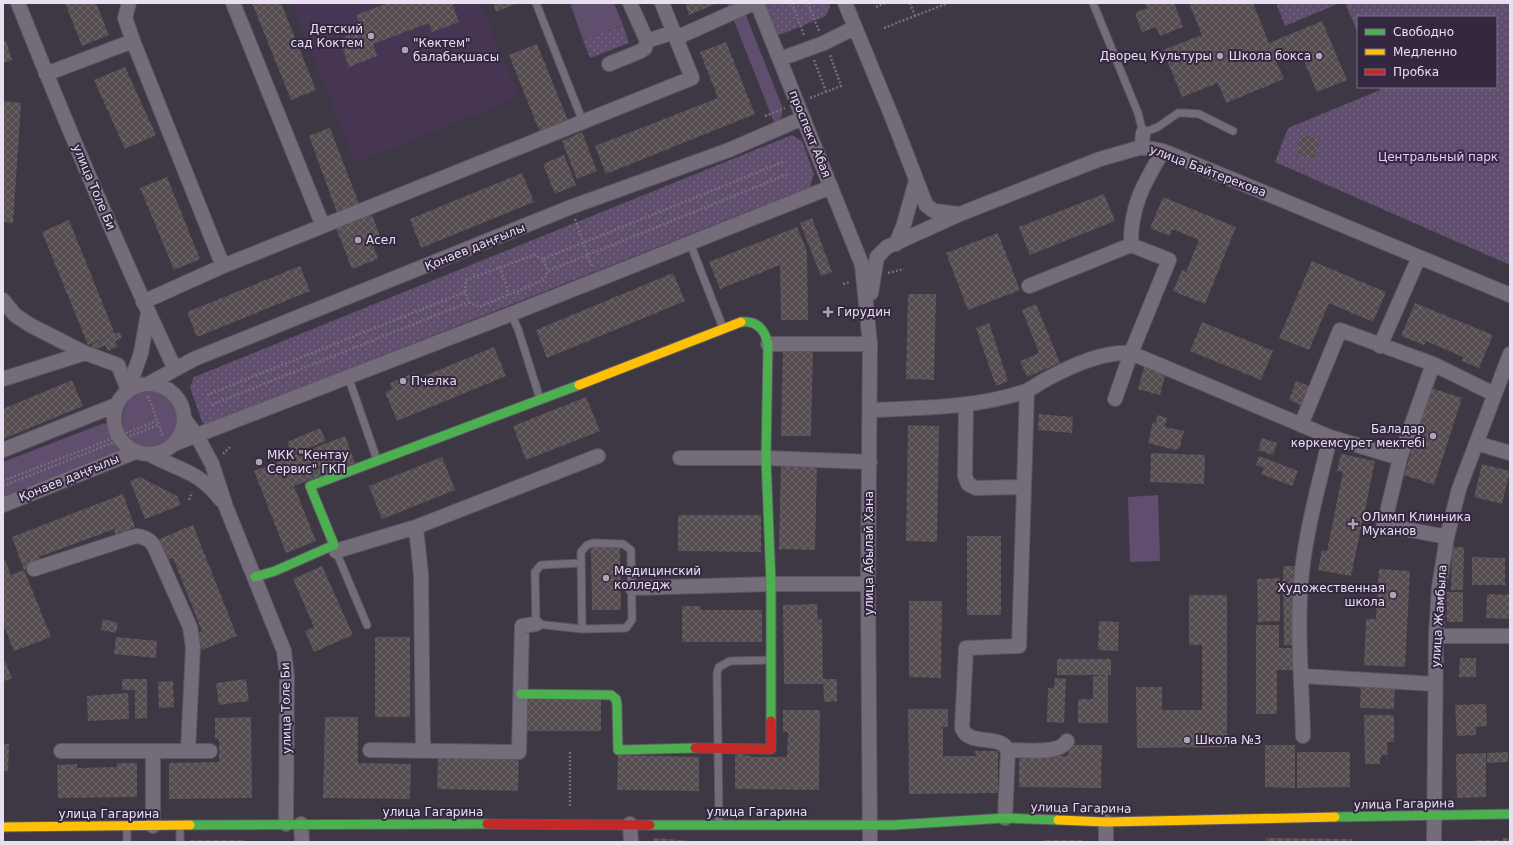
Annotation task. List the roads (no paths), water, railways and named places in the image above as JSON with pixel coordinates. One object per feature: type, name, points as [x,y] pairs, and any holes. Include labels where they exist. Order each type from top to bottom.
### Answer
[{"type":"street","name":"улица Толе Би","points":[[18,3],[46,74],[146,308],[174,369]]},
{"type":"street","points":[[129,3],[124,18],[223,266]]},
{"type":"street","points":[[233,3],[323,226]]},
{"type":"street","points":[[609,64],[646,48],[647,42],[630,3]]},
{"type":"street","points":[[3,450],[116,405],[128,390],[141,353],[146,308],[223,266],[692,78],[662,3]]},
{"type":"street","points":[[647,42],[675,35],[755,3]]},
{"type":"street","name":"проспект Абая","points":[[755,3],[780,59],[862,265]]},
{"type":"street","points":[[845,3],[928,208],[939,212],[960,214]]},
{"type":"street","points":[[780,59],[824,43],[854,28]]},
{"type":"street","points":[[46,74],[133,40]]},
{"type":"street","name":"Қонаев даңғылы","points":[[128,390],[147,384],[174,369],[571,207],[728,150],[803,118]]},
{"type":"street","points":[[1142,147],[1143,133]]},
{"type":"street","name":"улица Байтерекова","points":[[869,321],[871,287],[877,257],[887,247],[960,214],[1100,159],[1142,147],[1163,151],[1510,295]]},
{"type":"street","points":[[1131,245],[1132,221],[1135,205],[1146,180],[1163,151]]},
{"type":"street","points":[[896,244],[904,224],[916,181]]},
{"type":"street","name":"Қонаев даңғылы","points":[[3,505],[142,453],[159,453],[172,446],[348,376],[511,314],[831,187]]},
{"type":"street","points":[[1029,286],[1131,245],[1169,260],[1131,353],[1115,399]]},
{"type":"street","points":[[1380,346],[1419,257]]},
{"type":"street","name":"улица Абылай Хана","points":[[862,265],[869,321],[870,344],[868,584],[870,842]]},
{"type":"street","points":[[3,300],[20,318],[86,353],[118,364],[128,390]]},
{"type":"street","points":[[335,548],[310,486],[540,400],[742,321],[761,326],[766,333],[768,344],[766,458],[771,584],[771,749],[719,747],[618,750],[617,705],[616,699],[611,695],[521,694]]},
{"type":"street","points":[[1301,424],[1340,330],[1380,346],[1433,364],[1494,394]]},
{"type":"street","points":[[768,344],[870,344]]},
{"type":"street","points":[[870,410],[966,405],[1027,390],[1077,365],[1120,352],[1131,353],[1330,437],[1400,458]]},
{"type":"street","points":[[3,379],[86,353]]},
{"type":"street","name":"улица Жамбыла","points":[[1434,842],[1435,684],[1439,587],[1447,537],[1459,489],[1510,354]]},
{"type":"street","points":[[1433,364],[1400,458],[1384,525],[1447,537]]},
{"type":"street","points":[[147,384],[168,389],[175,394],[184,411],[185,420],[183,429],[172,446]]},
{"type":"street","points":[[1005,818],[1008,750],[1002,743],[969,737],[964,733],[962,728],[966,648],[1019,646],[1027,390]]},
{"type":"street","name":"Қонаев даңғылы","points":[[116,405],[114,415],[119,437],[142,453]]},
{"type":"street","points":[[966,405],[966,476],[968,484],[976,488],[1023,487]]},
{"type":"street","name":"улица Толе Би","points":[[185,420],[197,436],[212,464],[226,507],[284,652],[287,676],[286,824]]},
{"type":"street","points":[[1303,736],[1300,612],[1302,572],[1306,542],[1330,437]]},
{"type":"street","points":[[1476,443],[1510,453]]},
{"type":"street","name":"улица Толе Би","points":[[142,453],[199,477],[209,486],[226,507]]},
{"type":"street","points":[[255,577],[335,548],[416,527],[598,456]]},
{"type":"street","points":[[680,458],[766,458],[870,462]]},
{"type":"street","points":[[416,527],[421,575],[423,751]]},
{"type":"street","points":[[34,569],[136,536],[144,537],[149,540],[154,546],[190,627],[193,648],[188,751]]},
{"type":"street","points":[[632,588],[771,584],[868,584]]},
{"type":"street","points":[[370,750],[520,752],[522,626],[536,624]]},
{"type":"street","points":[[1436,636],[1510,636]]},
{"type":"street","points":[[1302,676],[1435,684]]},
{"type":"street","points":[[1008,750],[1056,750],[1064,746],[1067,741]]},
{"type":"street","points":[[61,751],[210,751]]},
{"type":"street","points":[[152,751],[153,826]]},
{"type":"street","name":"улица Гагарина","points":[[3,827],[286,824],[894,825],[1005,818],[1106,822],[1510,814]]},
{"type":"street","points":[[1106,822],[1106,842]]},
{"type":"street","points":[[301,824],[302,842]]},
{"type":"street","points":[[630,824],[631,842]]},
{"type":"lane","points":[[536,3],[583,122]]},
{"type":"lane","points":[[1093,3],[1138,113],[1143,133],[1158,127],[1178,113],[1199,114],[1233,131]]},
{"type":"lane","points":[[690,243],[723,328]]},
{"type":"lane","points":[[511,314],[518,329],[540,400]]},
{"type":"lane","points":[[348,376],[377,460]]},
{"type":"lane","points":[[581,563],[541,564],[537,568],[535,572],[536,624],[582,629],[626,628],[630,625],[632,620],[633,555],[626,544],[587,544],[581,552],[582,629]]},
{"type":"lane","points":[[335,548],[367,625]]},
{"type":"lane","points":[[719,824],[719,667],[730,661],[771,660]]},
{"type":"lane","points":[[127,826],[127,842]]},
{"type":"lane","points":[[180,826],[180,842]]},
{"type":"place","name":"Детский сад Коктем","points":[[371,36]]},
{"type":"place","name":"\"Көктем\" балабақшасы","points":[[405,50]]},
{"type":"place","name":"Дворец Культуры","points":[[1220,56]]},
{"type":"place","name":"Школа бокса","points":[[1319,56]]},
{"type":"place","name":"Асел","points":[[358,240]]},
{"type":"place","name":"Гирудин","points":[[828,312]]},
{"type":"place","name":"Пчелка","points":[[403,381]]},
{"type":"place","name":"Баладар көркемсурет мектебі","points":[[1433,436]]},
{"type":"place","name":"МКК \"Кентау Сервис\" ГКП","points":[[259,462]]},
{"type":"place","name":"ОЛимп Клинника Муканов","points":[[1353,524]]},
{"type":"place","name":"Медицинский колледж","points":[[606,578]]},
{"type":"place","name":"Художественная школа","points":[[1393,595]]},
{"type":"place","name":"Школа №3","points":[[1187,740]]},
{"type":"park label","name":"Центральный парк","points":[[1438,157]]}]
